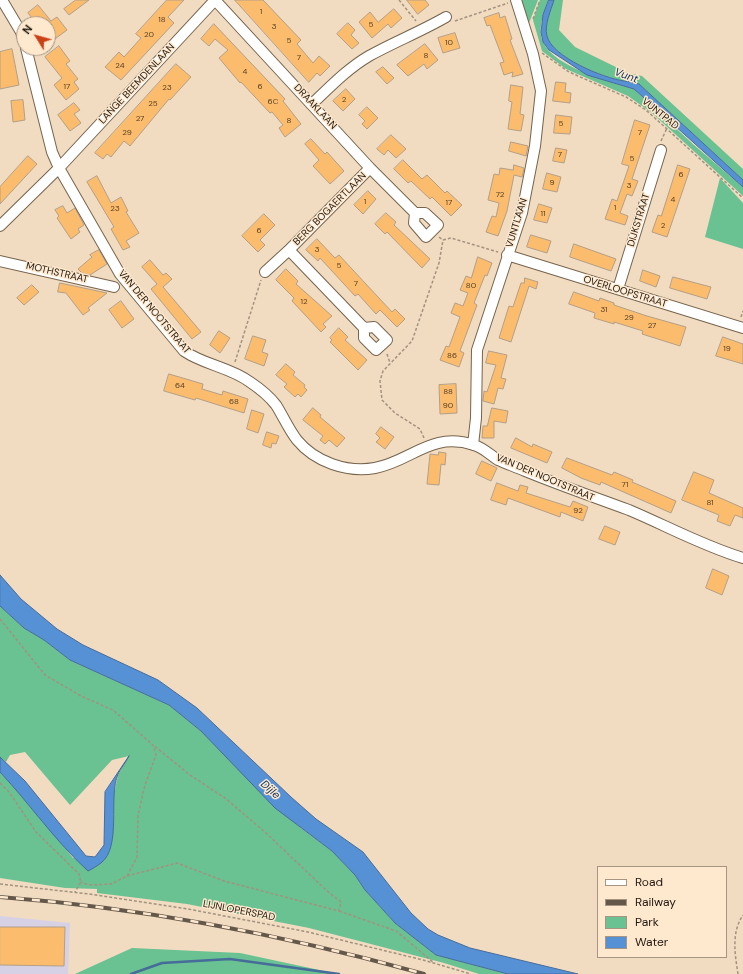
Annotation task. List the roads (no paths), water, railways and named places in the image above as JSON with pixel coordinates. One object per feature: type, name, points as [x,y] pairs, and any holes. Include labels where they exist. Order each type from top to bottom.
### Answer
[{"type":"street","points":[[2,0],[16,24]]},
{"type":"street","name":"DRAAKLAAN","points":[[215,0],[370,168],[415,213],[425,213],[438,225],[426,237],[414,223],[415,213]]},
{"type":"street","name":"LANGE BEEMDENLAAN","points":[[59,168],[215,0]]},
{"type":"street","name":"VUNTLAAN","points":[[473,445],[476,418],[476,350],[522,213],[535,146],[541,91],[533,54],[512,1]]},
{"type":"street","points":[[312,104],[335,82],[368,57],[424,30],[446,17]]},
{"type":"street","name":"VAN DER NOOTSTRAAT","points":[[28,56],[52,152],[59,168],[120,274],[179,345],[193,357],[232,372],[249,381],[264,393],[275,404],[297,440],[312,454],[334,464],[353,469],[376,468],[410,454],[426,445],[446,441],[473,445],[484,450],[497,459],[543,479],[628,510],[721,551],[743,558]]},
{"type":"street","name":"DIJKSTRAAT","points":[[618,289],[661,150]]},
{"type":"street","points":[[0,226],[59,168]]},
{"type":"street","name":"BERG BOGAERTLAAN","points":[[265,272],[289,250],[370,168]]},
{"type":"street","name":"BERG BOGAERTLAAN","points":[[289,250],[364,328]]},
{"type":"street","name":"OVERLOOPSTRAAT","points":[[507,255],[743,328]]},
{"type":"street","name":"MOTHSTRAAT","points":[[0,261],[114,286]]},
{"type":"water","points":[[549,0],[554,0],[547,22],[546,32],[551,44],[558,51],[568,59],[604,76],[639,84],[743,180],[743,187],[634,89],[587,75],[549,50],[543,42],[541,32],[543,15]]},
{"type":"water","name":"Dijle","points":[[0,575],[21,599],[57,629],[83,645],[158,680],[197,708],[316,819],[363,852],[411,913],[428,929],[438,935],[470,948],[578,974],[508,974],[436,955],[395,923],[365,890],[355,875],[332,851],[275,808],[201,731],[169,705],[70,660],[44,640],[24,628],[0,606]]},
{"type":"water","points":[[129,756],[118,774],[115,784],[113,834],[111,846],[107,856],[101,863],[88,871],[54,835],[0,772],[0,757],[25,781],[86,856],[95,857],[104,845],[105,792]]},
{"type":"waterway","points":[[131,974],[162,963],[230,959],[339,974]]},
{"type":"railway","points":[[0,897],[107,908],[214,925],[319,947],[424,974]]},
{"type":"water label","name":"Vunt","points":[[626,76]]}]
